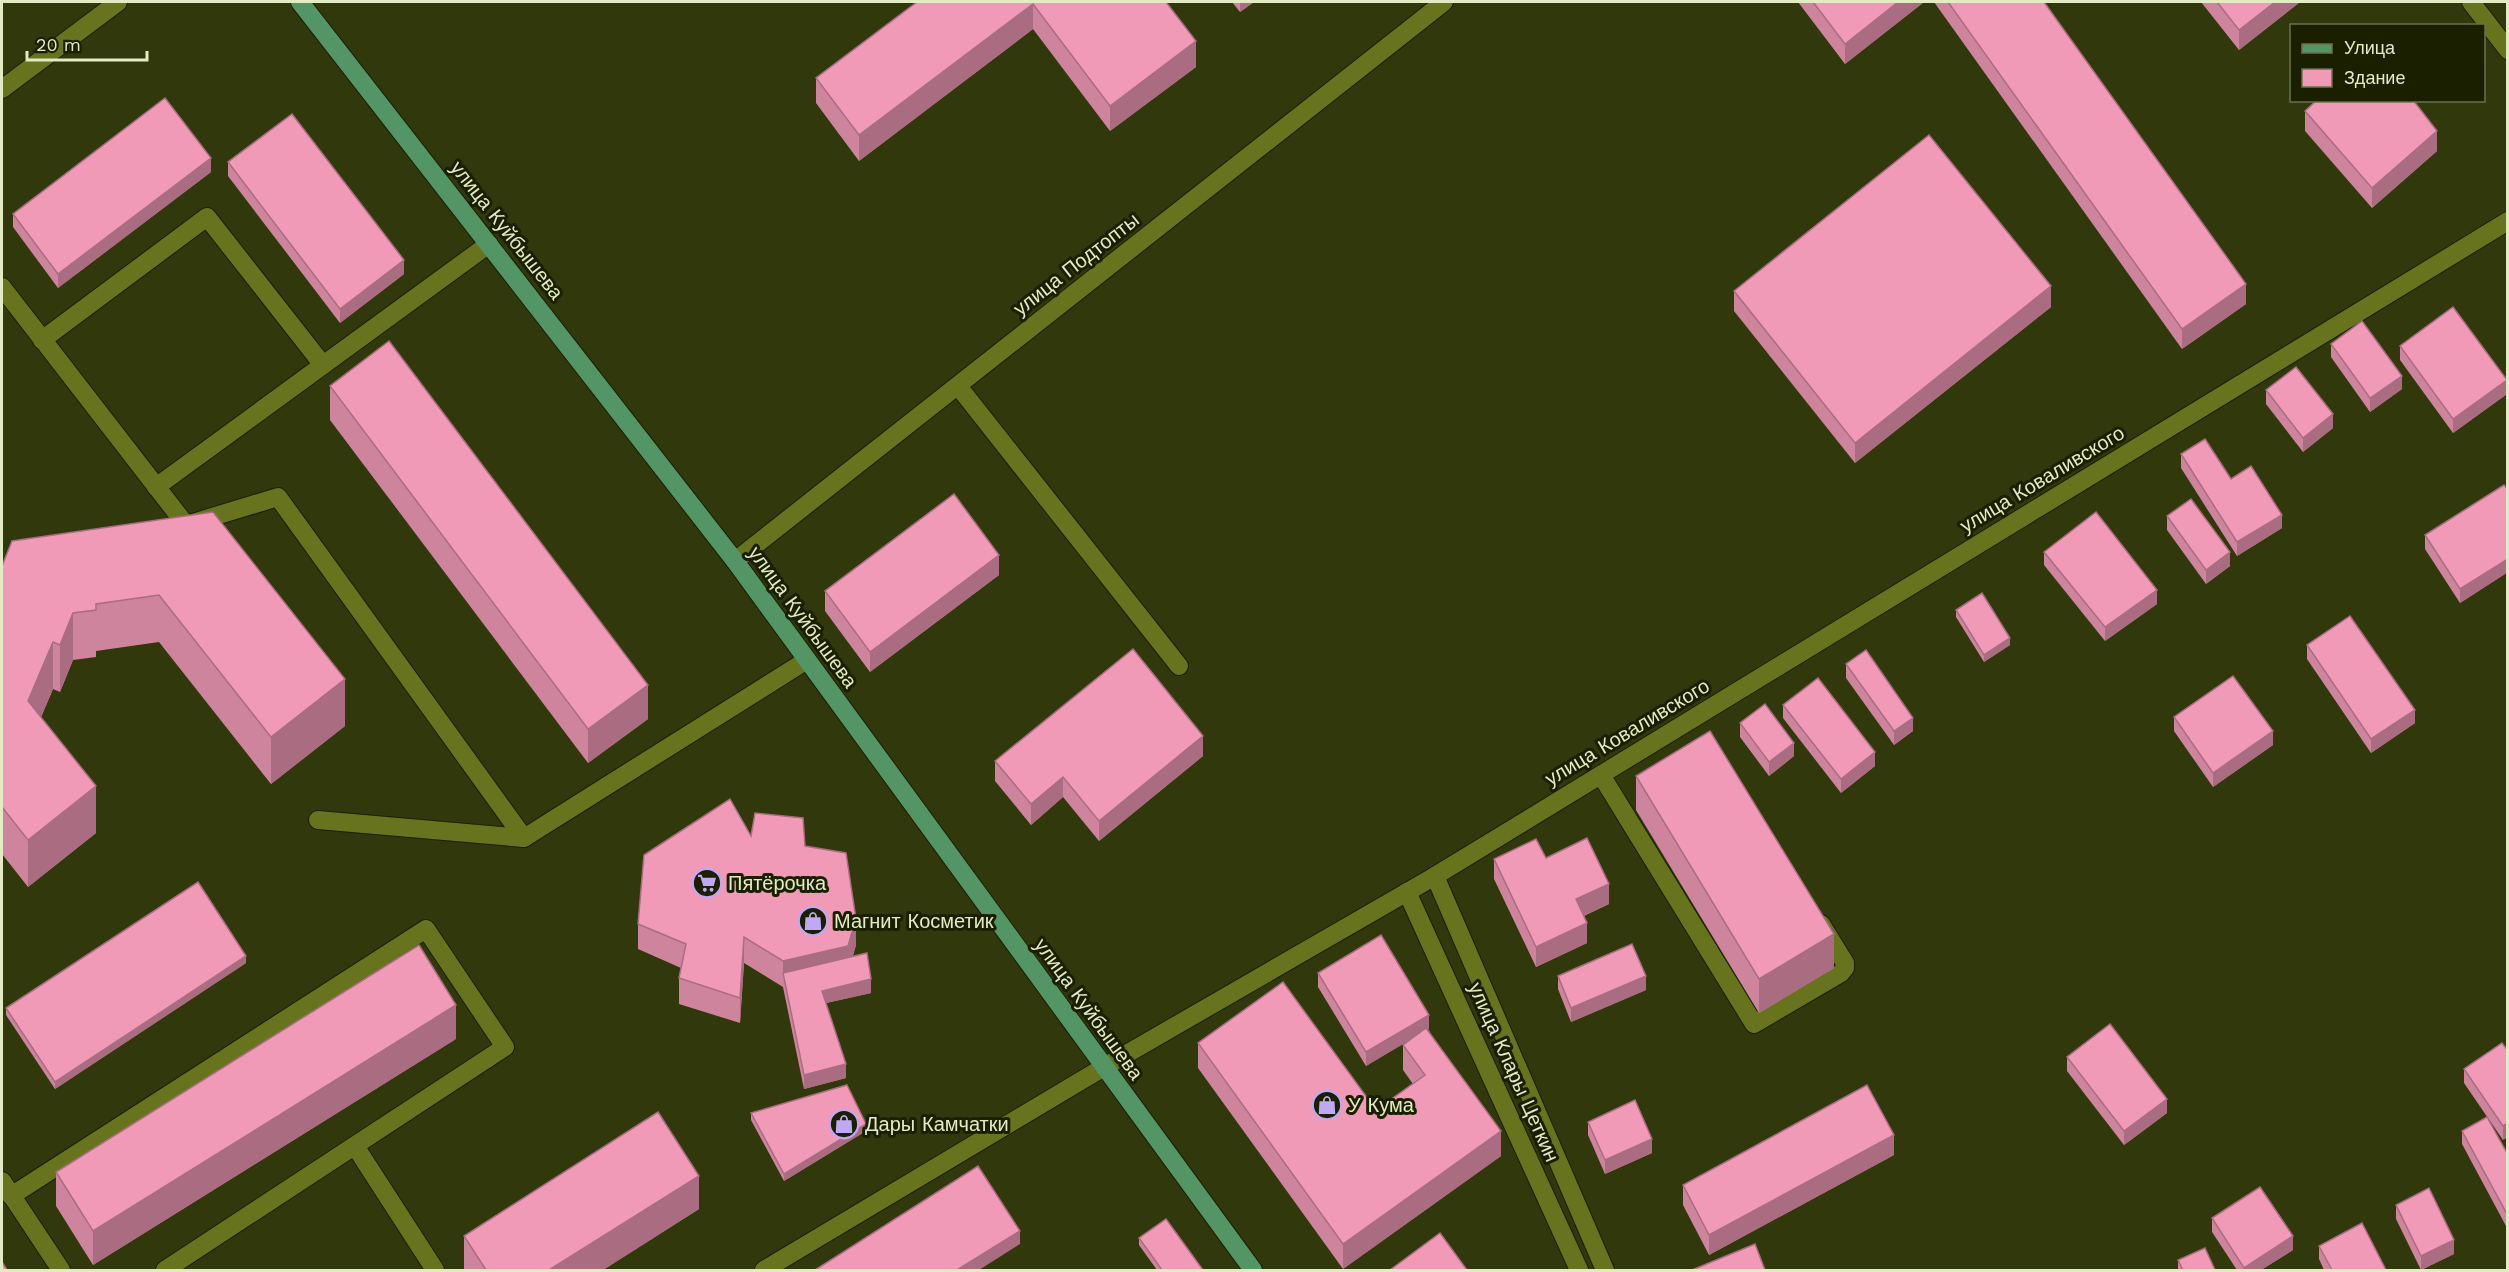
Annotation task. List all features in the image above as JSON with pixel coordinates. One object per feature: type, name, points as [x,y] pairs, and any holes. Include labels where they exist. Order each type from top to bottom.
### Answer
[{"type":"main road","name":"улица Куйбышева","points":[[300,2],[735,561],[1253,1270]]},
{"type":"street","points":[[2,89],[118,2]]},
{"type":"street","name":"улица Подтопты","points":[[735,561],[1444,2]]},
{"type":"street","points":[[2471,2],[2508,50]]},
{"type":"street","points":[[42,340],[207,217],[323,365]]},
{"type":"street","name":"улица Коваливского","points":[[764,1270],[1104,1067],[1435,876],[2508,221]]},
{"type":"street","points":[[156,487],[489,244]]},
{"type":"street","points":[[2,287],[186,525],[278,497],[524,838]]},
{"type":"street","points":[[958,386],[1179,666]]},
{"type":"street","points":[[318,820],[524,838],[807,660]]},
{"type":"street","points":[[1695,717],[1707,737]]},
{"type":"street","points":[[1600,775],[1754,1024],[1841,973],[1845,968],[1845,963],[1815,914]]},
{"type":"street","points":[[1435,876],[1605,1270]]},
{"type":"street","name":"улица Клары Цеткин","points":[[1407,892],[1579,1270]]},
{"type":"street","points":[[61,1270],[6,1188],[426,929],[505,1047],[165,1270]]},
{"type":"street","points":[[356,1146],[435,1270]]},
{"type":"building","points":[[917,2],[1166,2],[1196,41],[1110,106],[1033,4],[859,135],[816,78]]},
{"type":"building","points":[[1813,2],[1898,2],[1845,44]]},
{"type":"building","points":[[1948,2],[2044,2],[2246,284],[2182,329]]},
{"type":"building","points":[[2217,2],[2275,2],[2239,30]]},
{"type":"building","points":[[165,98],[211,158],[58,274],[13,214]]},
{"type":"building","points":[[2315,102],[2415,102],[2437,131],[2372,188],[2305,111]]},
{"type":"building","points":[[292,114],[404,260],[340,309],[228,162]]},
{"type":"building","points":[[1929,135],[2051,286],[1855,443],[1734,291]]},
{"type":"building","points":[[2453,307],[2507,380],[2453,419],[2400,346]]},
{"type":"building","points":[[2362,321],[2402,376],[2370,398],[2331,344]]},
{"type":"building","points":[[389,341],[648,685],[588,729],[330,386]]},
{"type":"building","points":[[2296,367],[2333,414],[2303,438],[2266,390]]},
{"type":"building","points":[[2205,439],[2231,479],[2251,466],[2282,515],[2237,542],[2181,454]]},
{"type":"building","points":[[2504,485],[2508,490],[2508,559],[2460,589],[2425,535]]},
{"type":"building","points":[[954,494],[999,555],[870,652],[825,591]]},
{"type":"building","points":[[2191,499],[2230,552],[2206,570],[2167,516]]},
{"type":"building","points":[[213,512],[345,679],[271,737],[159,595],[96,604],[96,610],[73,613],[60,645],[53,642],[28,701],[96,786],[28,840],[2,807],[2,566],[12,541]]},
{"type":"building","points":[[2096,512],[2157,590],[2105,627],[2044,552]]},
{"type":"building","points":[[1982,593],[2010,638],[1984,655],[1956,610]]},
{"type":"building","points":[[2350,616],[2415,710],[2371,739],[2307,645]]},
{"type":"building","points":[[1133,649],[1203,736],[1099,821],[1063,777],[1031,804],[995,761]]},
{"type":"building","points":[[1866,650],[1913,718],[1894,731],[1846,664]]},
{"type":"building","points":[[2233,676],[2273,731],[2213,773],[2174,717]]},
{"type":"building","points":[[1818,678],[1875,752],[1841,779],[1783,705]]},
{"type":"building","points":[[1765,704],[1794,743],[1769,762],[1740,723]]},
{"type":"building","points":[[1710,731],[1834,934],[1759,979],[1636,776]]},
{"type":"building","points":[[730,799],[751,836],[755,813],[803,818],[805,846],[846,853],[856,919],[848,946],[783,961],[744,937],[740,998],[679,978],[686,944],[638,924],[644,855]]},
{"type":"building","points":[[1587,838],[1609,884],[1576,899],[1587,923],[1536,947],[1494,859],[1536,839],[1546,858]]},
{"type":"building","points":[[198,882],[246,956],[55,1082],[6,1008]]},
{"type":"building","points":[[1381,935],[1429,1015],[1366,1052],[1318,973]]},
{"type":"building","points":[[1632,944],[1646,976],[1571,1008],[1558,976]]},
{"type":"building","points":[[419,945],[456,1005],[93,1231],[56,1172]]},
{"type":"building","points":[[867,953],[871,979],[822,991],[846,1064],[804,1075],[783,973]]},
{"type":"building","points":[[1283,982],[1376,1110],[1425,1075],[1403,1045],[1426,1028],[1501,1131],[1343,1244],[1198,1043]]},
{"type":"building","points":[[2110,1024],[2167,1099],[2124,1131],[2067,1057]]},
{"type":"building","points":[[2502,1043],[2508,1051],[2508,1123],[2503,1126],[2464,1069]]},
{"type":"building","points":[[847,1085],[866,1124],[784,1174],[751,1113]]},
{"type":"building","points":[[1867,1085],[1894,1135],[1709,1235],[1683,1185]]},
{"type":"building","points":[[1635,1100],[1652,1139],[1605,1160],[1588,1122]]},
{"type":"building","points":[[658,1112],[699,1176],[549,1270],[486,1270],[464,1236]]},
{"type":"building","points":[[2487,1117],[2508,1155],[2508,1211],[2506,1212],[2462,1131]]},
{"type":"building","points":[[978,1166],[1020,1231],[957,1270],[815,1270]]},
{"type":"building","points":[[2260,1187],[2293,1236],[2244,1268],[2212,1218]]},
{"type":"building","points":[[2429,1188],[2454,1240],[2421,1256],[2396,1205]]},
{"type":"building","points":[[1166,1219],[1203,1270],[1162,1270],[1139,1238]]},
{"type":"building","points":[[2362,1223],[2386,1270],[2332,1270],[2319,1246]]},
{"type":"building","points":[[1440,1233],[1467,1270],[1390,1270]]},
{"type":"building","points":[[1755,1244],[1765,1270],[1692,1270]]},
{"type":"building","points":[[2205,1248],[2215,1270],[2183,1270],[2178,1260]]},
{"type":"place","name":"Пятёрочка","points":[[707,883]]},
{"type":"place","name":"Магнит Косметик","points":[[813,921]]},
{"type":"place","name":"У Кума","points":[[1327,1105]]},
{"type":"place","name":"Дары Камчатки","points":[[844,1124]]}]
